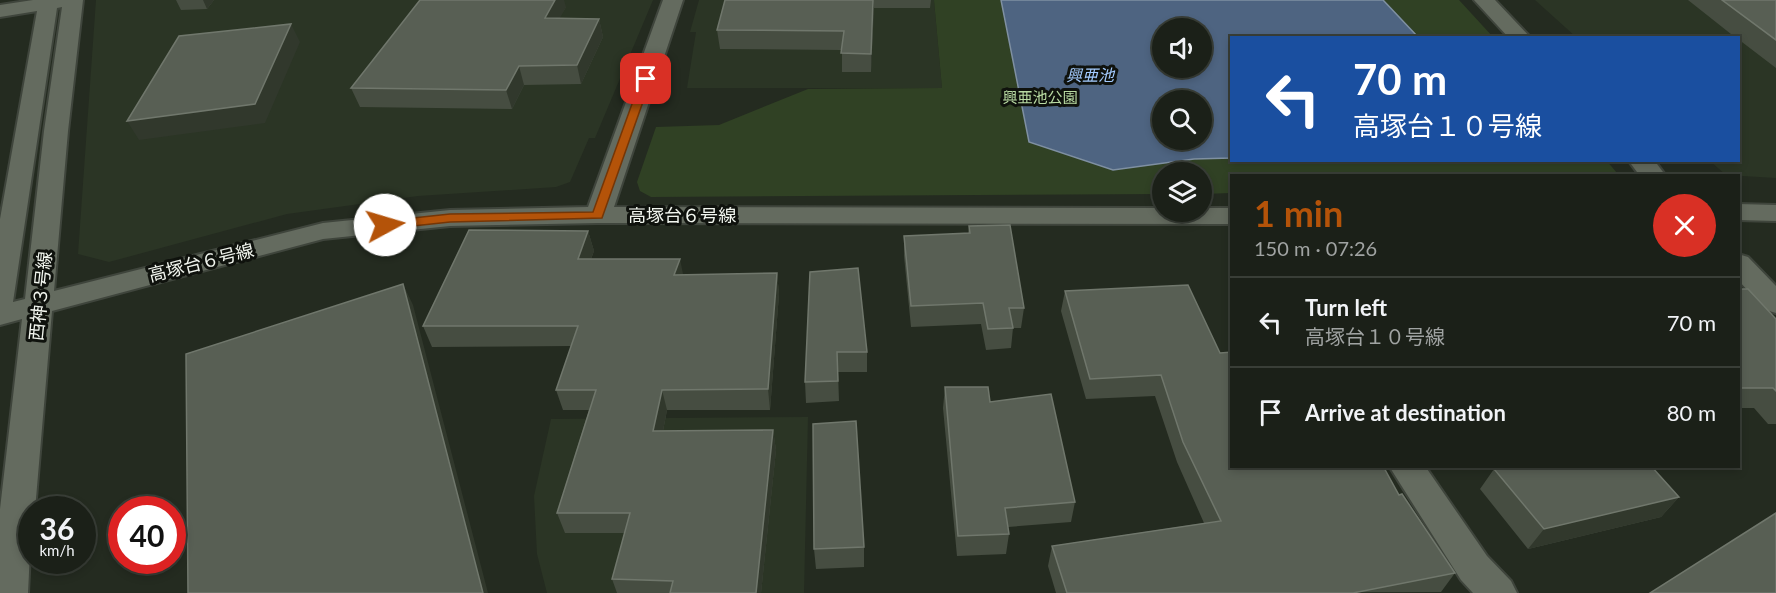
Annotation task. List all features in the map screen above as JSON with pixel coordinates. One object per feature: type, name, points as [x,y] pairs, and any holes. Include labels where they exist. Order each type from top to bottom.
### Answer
[{"type":"street","name":"西神３号線","points":[[9,593],[56,130],[73,0]]},
{"type":"street","points":[[598,215],[673,0]]},
{"type":"street","points":[[1485,0],[1519,36]]},
{"type":"street","name":"西神３号線","points":[[0,299],[54,1]]},
{"type":"street","points":[[0,12],[54,1]]},
{"type":"street","points":[[1642,162],[1652,174]]},
{"type":"street","points":[[1740,213],[1776,213]]},
{"type":"street","name":"高塚台６号線","points":[[0,315],[323,231],[450,218],[598,215],[1230,216]]},
{"type":"street","points":[[1740,265],[1776,303]]},
{"type":"street","points":[[1407,468],[1474,568],[1498,593]]},
{"type":"shaded area","points":[[96,0],[653,0],[595,138],[589,138],[570,182],[556,187],[418,196],[287,214],[109,262],[78,254]]},
{"type":"shaded area","points":[[699,0],[934,0],[942,88],[687,88],[696,32],[690,32]]},
{"type":"shaded area","points":[[1535,0],[1776,0],[1776,178],[1725,174],[1711,162],[1740,162],[1740,36],[1575,36]]},
{"type":"shaded area","points":[[808,417],[804,593],[547,593],[537,554],[534,496],[551,419]]},
{"type":"green space","name":"興亜池公園","points":[[934,0],[1459,0],[1492,36],[1230,36],[1230,162],[1608,162],[1617,173],[1230,174],[1230,193],[1212,194],[1212,162],[1152,162],[1152,194],[651,197],[640,191],[637,182],[656,127],[719,125],[808,89],[942,88]]},
{"type":"water","name":"興亜池","points":[[1001,0],[1383,0],[1417,36],[1230,36],[1230,158],[1152,162],[1152,165],[1113,170],[1029,142]]},
{"type":"building","points":[[420,0],[555,0],[545,18],[599,19],[577,65],[519,66],[506,90],[351,88]]},
{"type":"building","points":[[725,0],[873,0],[871,54],[841,53],[844,31],[717,30]]},
{"type":"building","points":[[1722,0],[1776,0],[1776,40]]},
{"type":"building","points":[[291,24],[255,104],[127,121],[179,36]]},
{"type":"building","points":[[1010,225],[1024,308],[1009,308],[1013,328],[988,329],[983,303],[911,306],[904,236],[970,233],[969,226]]},
{"type":"building","points":[[469,230],[588,231],[578,259],[680,259],[674,275],[777,273],[768,389],[662,390],[653,431],[773,430],[756,593],[670,593],[673,581],[612,579],[630,513],[557,513],[596,390],[556,390],[578,326],[423,326]]},
{"type":"building","points":[[858,268],[867,352],[837,352],[838,381],[805,382],[810,272]]},
{"type":"building","points":[[403,284],[483,593],[188,593],[186,354]]},
{"type":"building","points":[[1188,285],[1220,353],[1230,352],[1230,468],[1384,468],[1399,495],[1402,494],[1455,573],[1353,593],[1067,593],[1052,546],[1221,521],[1183,442],[1161,375],[1090,379],[1065,291]]},
{"type":"building","points":[[1740,288],[1748,289],[1776,319],[1776,391],[1773,388],[1740,388]]},
{"type":"building","points":[[945,387],[988,387],[990,402],[1051,394],[1075,502],[1005,508],[1009,534],[958,536]]},
{"type":"building","points":[[856,421],[864,547],[814,549],[813,424]]},
{"type":"building","points":[[1653,468],[1679,497],[1544,529],[1494,469]]},
{"type":"building","points":[[1776,513],[1776,593],[1650,593]]},
{"type":"route","points":[[385,225],[450,218],[598,215],[646,79]]}]
